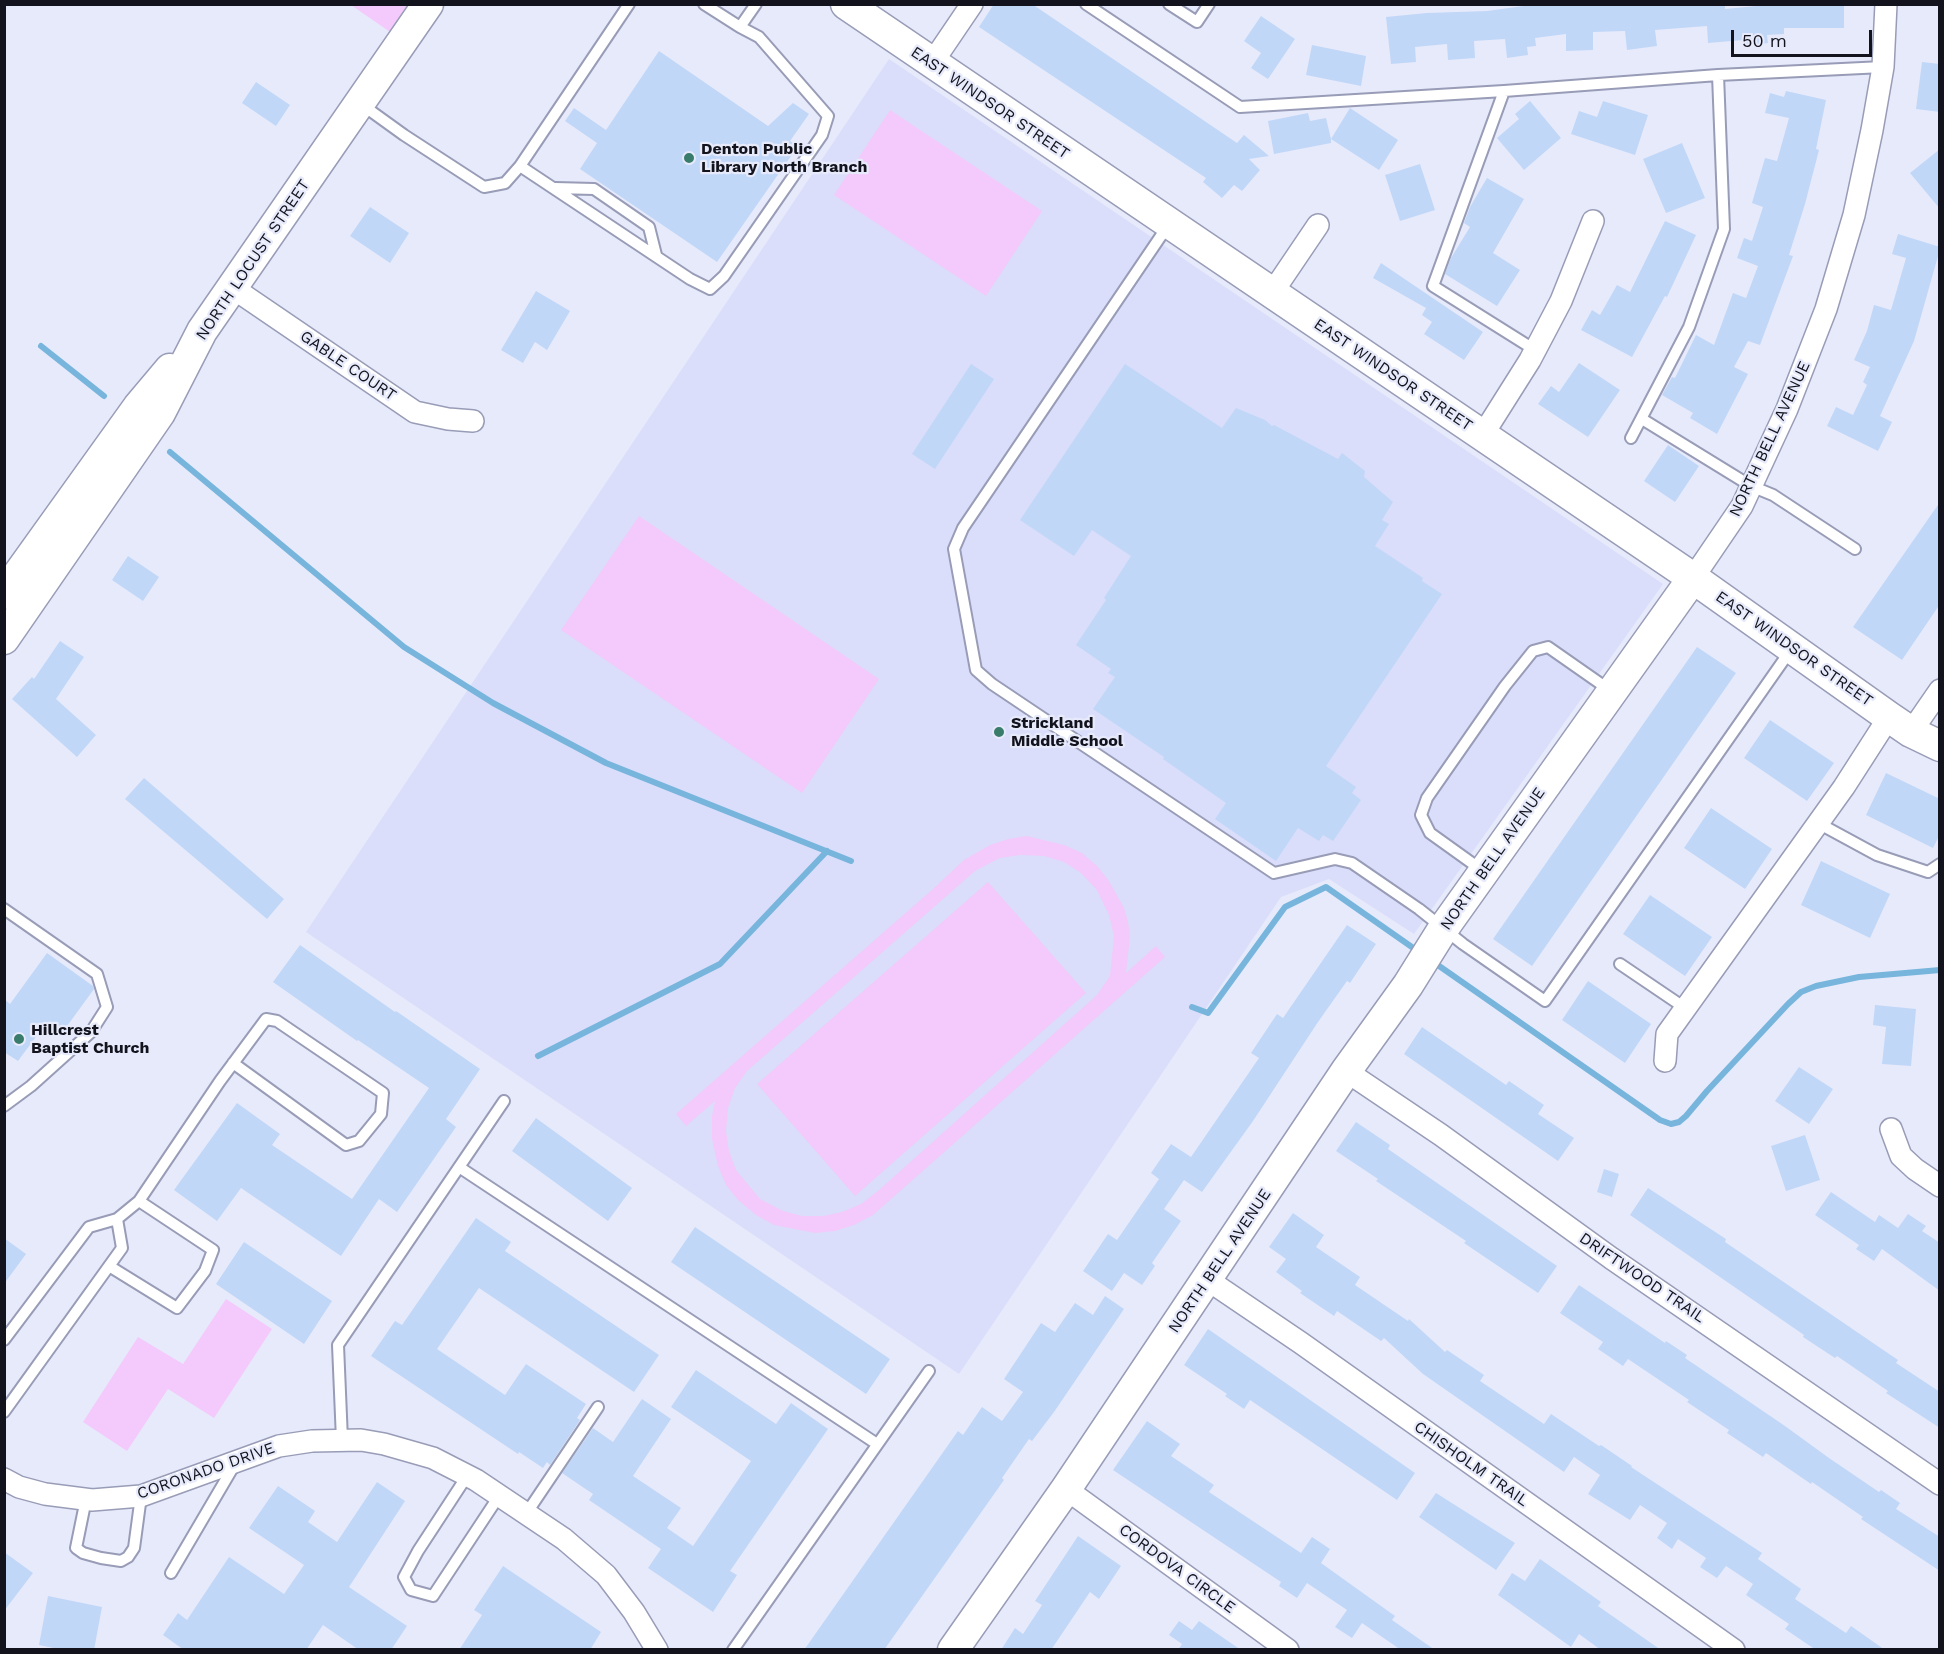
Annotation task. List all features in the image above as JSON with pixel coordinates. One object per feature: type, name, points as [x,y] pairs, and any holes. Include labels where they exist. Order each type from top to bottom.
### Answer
[{"type":"street","name":"NORTH LOCUST STREET","points":[[4,639],[160,413],[202,331],[428,4]]},
{"type":"street","name":"EAST WINDSOR STREET","points":[[846,4],[1693,578],[1900,724],[1940,746]]},
{"type":"street","points":[[932,63],[972,4]]},
{"type":"street","name":"NORTH BELL AVENUE","points":[[953,1650],[1066,1489],[1346,1071],[1408,985],[1442,931],[1742,506],[1787,410],[1841,263],[1864,171],[1883,67],[1886,4]]},
{"type":"street","points":[[1482,436],[1535,350],[1561,301],[1593,221]]},
{"type":"street","points":[[1272,293],[1318,225]]},
{"type":"street","name":"GABLE COURT","points":[[233,288],[415,412],[448,419],[473,420]]},
{"type":"street","points":[[4,594],[138,407],[202,331]]},
{"type":"street","points":[[1665,1061],[1667,1034],[1844,787],[1900,724],[1940,690]]},
{"type":"street","name":"DRIFTWOOD TRAIL","points":[[1346,1071],[1611,1258],[1940,1484]]},
{"type":"street","points":[[1892,1129],[1901,1156],[1940,1186]]},
{"type":"street","name":"CHISHOLM TRAIL","points":[[1208,1280],[1311,1350],[1734,1650]]},
{"type":"street","name":"CORONADO DRIVE","points":[[4,1479],[45,1494],[86,1499],[141,1496],[279,1446],[312,1441],[342,1440],[361,1440],[384,1444],[433,1458],[467,1476],[564,1539],[606,1575],[634,1612],[657,1650]]},
{"type":"street","name":"CORDOVA CIRCLE","points":[[1066,1489],[1288,1650]]},
{"type":"lane","points":[[361,104],[484,187],[505,183],[520,166],[629,4]]},
{"type":"lane","points":[[520,166],[690,279],[710,289],[724,276],[822,135],[828,116],[759,37],[704,4]]},
{"type":"lane","points":[[740,27],[756,4]]},
{"type":"lane","points":[[1086,4],[1240,107],[1504,92],[1718,75],[1883,67]]},
{"type":"lane","points":[[1169,4],[1197,22],[1209,4]]},
{"type":"lane","points":[[1631,438],[1689,327],[1724,229],[1718,75]]},
{"type":"lane","points":[[1504,92],[1433,286],[1535,350]]},
{"type":"lane","points":[[554,188],[594,189],[649,227],[656,255]]},
{"type":"lane","points":[[1169,224],[963,528],[954,549],[976,670],[992,684],[1274,873],[1335,859],[1352,863],[1419,909],[1442,931],[1545,1001],[1792,648]]},
{"type":"lane","points":[[1642,419],[1751,486],[1773,495],[1854,549]]},
{"type":"lane","points":[[1484,872],[1430,833],[1421,815],[1427,798],[1505,686],[1533,651],[1548,647],[1611,691]]},
{"type":"lane","points":[[1818,823],[1887,858],[1928,872],[1940,864]]},
{"type":"lane","points":[[4,909],[96,974],[107,1007],[91,1032],[31,1086],[4,1106]]},
{"type":"lane","points":[[1620,963],[1685,1008]]},
{"type":"lane","points":[[4,1340],[89,1227],[117,1219],[139,1201],[233,1063],[266,1019],[277,1021],[383,1093],[381,1114],[359,1141],[346,1145],[233,1063]]},
{"type":"lane","points":[[342,1440],[338,1345],[504,1101]]},
{"type":"lane","points":[[459,1167],[877,1444]]},
{"type":"lane","points":[[109,1266],[177,1308],[205,1271],[213,1250],[139,1201]]},
{"type":"lane","points":[[4,1412],[122,1248],[117,1219]]},
{"type":"lane","points":[[733,1650],[929,1371]]},
{"type":"lane","points":[[526,1514],[598,1407]]},
{"type":"lane","points":[[171,1573],[237,1462]]},
{"type":"lane","points":[[467,1476],[404,1576],[411,1590],[433,1596],[499,1496]]},
{"type":"lane","points":[[86,1499],[76,1548],[83,1553],[100,1558],[121,1561],[128,1557],[134,1548],[141,1496]]},
{"type":"shaded area","points":[[351,5],[413,5],[393,34]]},
{"type":"shaded area","name":"Strickland Middle School","points":[[889,59],[1663,584],[1414,934],[1329,879],[1281,897],[959,1374],[306,932]]},
{"type":"shaded area","points":[[890,110],[1042,211],[986,296],[834,195]]},
{"type":"shaded area","points":[[639,516],[879,679],[802,793],[561,630]]},
{"type":"shaded area","points":[[1027,836],[1064,845],[1082,853],[1097,866],[1109,881],[1124,908],[1128,922],[1130,937],[1126,973],[1156,946],[1165,957],[873,1215],[854,1225],[835,1231],[815,1233],[774,1225],[756,1215],[738,1200],[726,1185],[718,1166],[712,1139],[712,1116],[715,1101],[686,1126],[676,1114],[964,860],[990,845]],"holes":[[[1020,855],[1044,856],[1064,862],[1081,873],[1097,890],[1109,915],[1114,936],[1110,976],[1097,995],[861,1204],[824,1216],[802,1216],[783,1211],[760,1199],[736,1170],[729,1151],[726,1131],[728,1108],[735,1088],[747,1071],[975,871],[1000,858]]]},
{"type":"shaded area","points":[[988,882],[1086,993],[855,1196],[757,1084]]},
{"type":"shaded area","points":[[226,1299],[272,1329],[214,1418],[168,1389],[127,1451],[83,1422],[138,1337],[183,1364]]},
{"type":"building","points":[[994,4],[1032,4],[1237,143],[1244,135],[1269,156],[1249,159],[1260,170],[1242,191],[1234,185],[1222,198],[1203,182],[1206,178],[979,27]]},
{"type":"building","points":[[1538,4],[1725,4],[1725,9],[1756,6],[1756,4],[1844,4],[1844,28],[1784,28],[1784,34],[1767,35],[1768,43],[1744,46],[1744,40],[1708,43],[1707,26],[1655,30],[1657,46],[1627,50],[1625,31],[1593,32],[1593,50],[1566,51],[1566,34],[1535,38],[1536,46],[1527,47],[1528,55],[1507,58],[1505,39],[1474,41],[1475,58],[1448,60],[1447,44],[1415,47],[1416,62],[1391,64],[1386,17],[1487,11]]},
{"type":"building","points":[[1261,16],[1295,39],[1268,79],[1251,68],[1261,53],[1244,41]]},
{"type":"building","points":[[1312,45],[1366,56],[1361,86],[1306,75]]},
{"type":"building","name":"Denton Public Library North Branch","points":[[659,51],[768,126],[793,103],[809,114],[790,141],[798,146],[717,262],[580,169],[597,143],[565,121],[574,108],[606,130]]},
{"type":"building","points":[[1922,62],[1940,64],[1940,112],[1916,109]]},
{"type":"building","points":[[256,82],[290,105],[276,126],[242,103]]},
{"type":"building","points":[[1786,91],[1826,100],[1816,149],[1819,150],[1789,255],[1793,256],[1760,345],[1748,341],[1734,367],[1748,374],[1717,434],[1690,418],[1693,413],[1662,395],[1672,377],[1675,378],[1696,335],[1714,345],[1733,293],[1746,298],[1758,266],[1737,258],[1744,238],[1752,241],[1763,207],[1752,203],[1765,158],[1777,161],[1789,118],[1765,113],[1770,93],[1784,97]]},
{"type":"building","points":[[1530,101],[1561,138],[1524,170],[1497,138],[1519,119],[1515,114]]},
{"type":"building","points":[[1603,101],[1648,115],[1635,155],[1571,134],[1579,111],[1597,117]]},
{"type":"building","points":[[1350,108],[1398,140],[1379,170],[1331,139]]},
{"type":"building","points":[[1308,113],[1310,121],[1326,118],[1331,143],[1274,154],[1268,121]]},
{"type":"building","points":[[1682,143],[1705,198],[1666,213],[1643,159]]},
{"type":"building","points":[[1940,149],[1940,209],[1910,173]]},
{"type":"building","points":[[1420,164],[1435,210],[1400,221],[1385,175]]},
{"type":"building","points":[[1487,178],[1524,199],[1493,253],[1520,270],[1497,306],[1445,274],[1451,258],[1470,227],[1464,223],[1470,207]]},
{"type":"building","points":[[370,207],[409,233],[390,263],[350,236]]},
{"type":"building","points":[[1665,221],[1696,235],[1667,297],[1665,296],[1632,357],[1581,330],[1592,310],[1600,315],[1617,285],[1630,292]]},
{"type":"building","points":[[1898,234],[1940,247],[1940,249],[1914,341],[1880,416],[1892,422],[1878,451],[1827,426],[1836,407],[1853,415],[1867,385],[1863,382],[1870,367],[1854,360],[1867,331],[1874,305],[1891,310],[1906,258],[1892,254]]},
{"type":"building","points":[[1381,263],[1483,332],[1464,360],[1424,334],[1432,322],[1422,315],[1426,308],[1373,278]]},
{"type":"building","points":[[536,291],[570,311],[547,350],[535,342],[523,363],[501,350]]},
{"type":"building","points":[[1579,363],[1620,390],[1588,437],[1538,404],[1551,386],[1559,392]]},
{"type":"building","points":[[971,364],[994,379],[935,469],[912,454]]},
{"type":"building","points":[[1125,364],[1222,428],[1236,408],[1265,420],[1272,426],[1338,459],[1342,453],[1365,471],[1364,477],[1393,502],[1382,520],[1389,524],[1375,546],[1423,578],[1422,581],[1442,594],[1326,766],[1356,787],[1352,793],[1361,800],[1333,841],[1323,835],[1319,841],[1298,828],[1276,861],[1215,819],[1226,803],[1093,709],[1115,677],[1108,673],[1111,669],[1076,645],[1106,600],[1104,598],[1131,556],[1092,530],[1074,556],[1020,520]]},
{"type":"building","points":[[1668,445],[1699,466],[1675,502],[1644,481]]},
{"type":"building","points":[[1940,502],[1940,604],[1902,660],[1853,627]]},
{"type":"building","points":[[128,556],[159,577],[143,601],[112,580]]},
{"type":"building","points":[[60,641],[84,657],[56,699],[96,735],[77,757],[12,699],[32,677],[34,679]]},
{"type":"building","points":[[1697,647],[1736,673],[1532,966],[1493,939]]},
{"type":"building","points":[[1770,720],[1834,763],[1807,801],[1744,758]]},
{"type":"building","points":[[1886,773],[1940,799],[1940,834],[1933,848],[1866,815]]},
{"type":"building","points":[[144,778],[284,899],[267,919],[125,799]]},
{"type":"building","points":[[1711,808],[1772,849],[1745,889],[1684,848]]},
{"type":"building","points":[[1821,861],[1890,894],[1870,938],[1801,905]]},
{"type":"building","points":[[1650,895],[1712,937],[1685,976],[1623,934]]},
{"type":"building","points":[[1347,925],[1376,944],[1350,983],[1347,981],[1318,1022],[1253,1121],[1202,1192],[1184,1180],[1164,1209],[1181,1221],[1152,1263],[1155,1266],[1142,1285],[1124,1273],[1112,1291],[1083,1271],[1108,1234],[1117,1240],[1159,1179],[1151,1173],[1171,1144],[1191,1157],[1259,1058],[1251,1053],[1277,1014],[1283,1018]]},
{"type":"building","points":[[300,945],[480,1069],[446,1119],[456,1127],[397,1212],[379,1199],[341,1256],[241,1188],[217,1221],[174,1190],[237,1103],[280,1134],[272,1145],[352,1199],[429,1088],[273,982]]},
{"type":"building","points":[[47,953],[94,989],[62,1033],[47,1022],[18,1061],[4,1052],[4,999],[10,1004]]},
{"type":"building","points":[[1588,981],[1651,1024],[1625,1063],[1562,1020]]},
{"type":"building","points":[[1875,1005],[1916,1009],[1911,1066],[1882,1064],[1886,1027],[1873,1025]]},
{"type":"building","points":[[1422,1027],[1506,1085],[1509,1081],[1544,1105],[1538,1114],[1574,1138],[1558,1161],[1404,1054]]},
{"type":"building","points":[[1799,1067],[1833,1089],[1809,1124],[1775,1101]]},
{"type":"building","points":[[536,1118],[632,1188],[608,1221],[512,1151]]},
{"type":"building","points":[[1356,1122],[1390,1145],[1388,1149],[1557,1266],[1538,1293],[1336,1151]]},
{"type":"building","points":[[1805,1135],[1820,1180],[1786,1191],[1771,1146]]},
{"type":"building","points":[[1604,1169],[1619,1174],[1612,1197],[1597,1192]]},
{"type":"building","points":[[1648,1188],[1726,1239],[1725,1242],[1898,1360],[1896,1363],[1940,1392],[1940,1428],[1886,1393],[1888,1391],[1837,1356],[1835,1358],[1803,1337],[1804,1335],[1630,1215]]},
{"type":"building","points":[[1831,1192],[1875,1222],[1879,1215],[1898,1228],[1908,1214],[1926,1226],[1922,1231],[1940,1243],[1940,1291],[1882,1249],[1874,1261],[1856,1249],[1859,1245],[1815,1215]]},
{"type":"building","points":[[1293,1213],[1324,1235],[1316,1247],[1360,1277],[1355,1285],[1408,1321],[1409,1319],[1445,1352],[1447,1350],[1484,1375],[1480,1381],[1544,1424],[1551,1414],[1599,1446],[1601,1445],[1762,1553],[1758,1559],[1801,1589],[1795,1599],[1846,1633],[1851,1626],[1885,1650],[1816,1650],[1785,1629],[1789,1624],[1746,1595],[1753,1584],[1726,1566],[1717,1578],[1700,1567],[1706,1558],[1678,1539],[1672,1549],[1657,1538],[1667,1523],[1640,1505],[1630,1520],[1588,1494],[1600,1475],[1574,1457],[1564,1472],[1423,1374],[1384,1338],[1381,1341],[1337,1311],[1334,1316],[1300,1293],[1302,1291],[1276,1272],[1286,1259],[1269,1247]]},
{"type":"building","points":[[476,1218],[511,1242],[505,1251],[659,1355],[634,1392],[479,1288],[437,1349],[505,1395],[526,1364],[586,1404],[577,1418],[580,1420],[550,1465],[547,1462],[543,1468],[519,1452],[518,1454],[371,1356],[395,1321],[402,1325]]},
{"type":"building","points":[[695,1227],[890,1359],[866,1394],[671,1262]]},
{"type":"building","points":[[4,1238],[26,1254],[4,1284]]},
{"type":"building","points":[[244,1242],[332,1301],[304,1344],[216,1284]]},
{"type":"building","points":[[1579,1285],[1665,1343],[1666,1341],[1687,1355],[1685,1358],[1879,1492],[1881,1490],[1900,1503],[1896,1509],[1940,1537],[1940,1571],[1861,1519],[1863,1517],[1812,1482],[1811,1484],[1766,1453],[1763,1457],[1727,1433],[1729,1430],[1687,1402],[1689,1400],[1628,1359],[1623,1366],[1598,1349],[1603,1342],[1560,1313]]},
{"type":"building","points":[[1105,1296],[1124,1309],[1054,1412],[1032,1441],[1029,1439],[1002,1478],[1004,1480],[884,1650],[804,1650],[958,1431],[963,1435],[982,1407],[1002,1421],[1023,1392],[1004,1379],[1041,1323],[1055,1332],[1075,1303],[1093,1315]]},
{"type":"building","points":[[1208,1329],[1415,1473],[1397,1500],[1250,1400],[1244,1409],[1225,1396],[1227,1394],[1184,1365]]},
{"type":"building","points":[[696,1370],[776,1424],[791,1403],[828,1429],[730,1571],[737,1575],[713,1612],[648,1568],[661,1549],[589,1500],[593,1494],[562,1473],[593,1428],[613,1442],[642,1399],[671,1419],[633,1476],[681,1508],[667,1528],[693,1546],[751,1461],[671,1407]]},
{"type":"building","points":[[1147,1421],[1180,1444],[1171,1456],[1214,1485],[1209,1492],[1301,1553],[1312,1537],[1330,1549],[1321,1563],[1395,1616],[1392,1620],[1435,1650],[1401,1650],[1362,1623],[1352,1638],[1335,1627],[1347,1610],[1307,1583],[1297,1598],[1279,1586],[1281,1582],[1113,1470]]},
{"type":"building","points":[[377,1482],[405,1501],[349,1587],[407,1626],[391,1650],[359,1650],[323,1625],[306,1650],[184,1650],[163,1635],[178,1613],[187,1620],[229,1557],[284,1594],[304,1565],[249,1528],[278,1486],[315,1511],[308,1522],[337,1542]]},
{"type":"building","points":[[1436,1493],[1515,1543],[1496,1570],[1419,1517]]},
{"type":"building","points":[[1078,1536],[1121,1566],[1099,1599],[1090,1592],[1051,1650],[1001,1650],[1015,1628],[1023,1634],[1042,1605],[1035,1601]]},
{"type":"building","points":[[4,1552],[33,1573],[4,1611]]},
{"type":"building","points":[[1540,1559],[1601,1602],[1598,1606],[1661,1650],[1601,1650],[1579,1634],[1571,1647],[1498,1595],[1512,1573],[1525,1581]]},
{"type":"building","points":[[503,1566],[601,1632],[590,1650],[459,1650],[482,1615],[474,1610]]},
{"type":"building","points":[[48,1596],[102,1607],[94,1650],[63,1650],[39,1645]]},
{"type":"building","points":[[1179,1621],[1192,1630],[1199,1621],[1241,1650],[1178,1650],[1182,1644],[1169,1635]]},
{"type":"waterway","points":[[41,346],[104,396]]},
{"type":"waterway","points":[[170,452],[404,647],[493,703],[606,763],[851,861]]},
{"type":"waterway","points":[[538,1056],[720,964],[827,851]]},
{"type":"waterway","points":[[1192,1007],[1208,1013],[1285,907],[1326,887],[1419,952]]},
{"type":"waterway","points":[[1432,961],[1660,1120],[1671,1124],[1679,1122],[1686,1116],[1801,992],[1816,986],[1859,977],[1940,970]]},
{"type":"place","name":"Denton Public Library North Branch","points":[[689,158]]},
{"type":"place","name":"Strickland Middle School","points":[[999,732]]},
{"type":"place","name":"Hillcrest Baptist Church","points":[[19,1039]]}]
